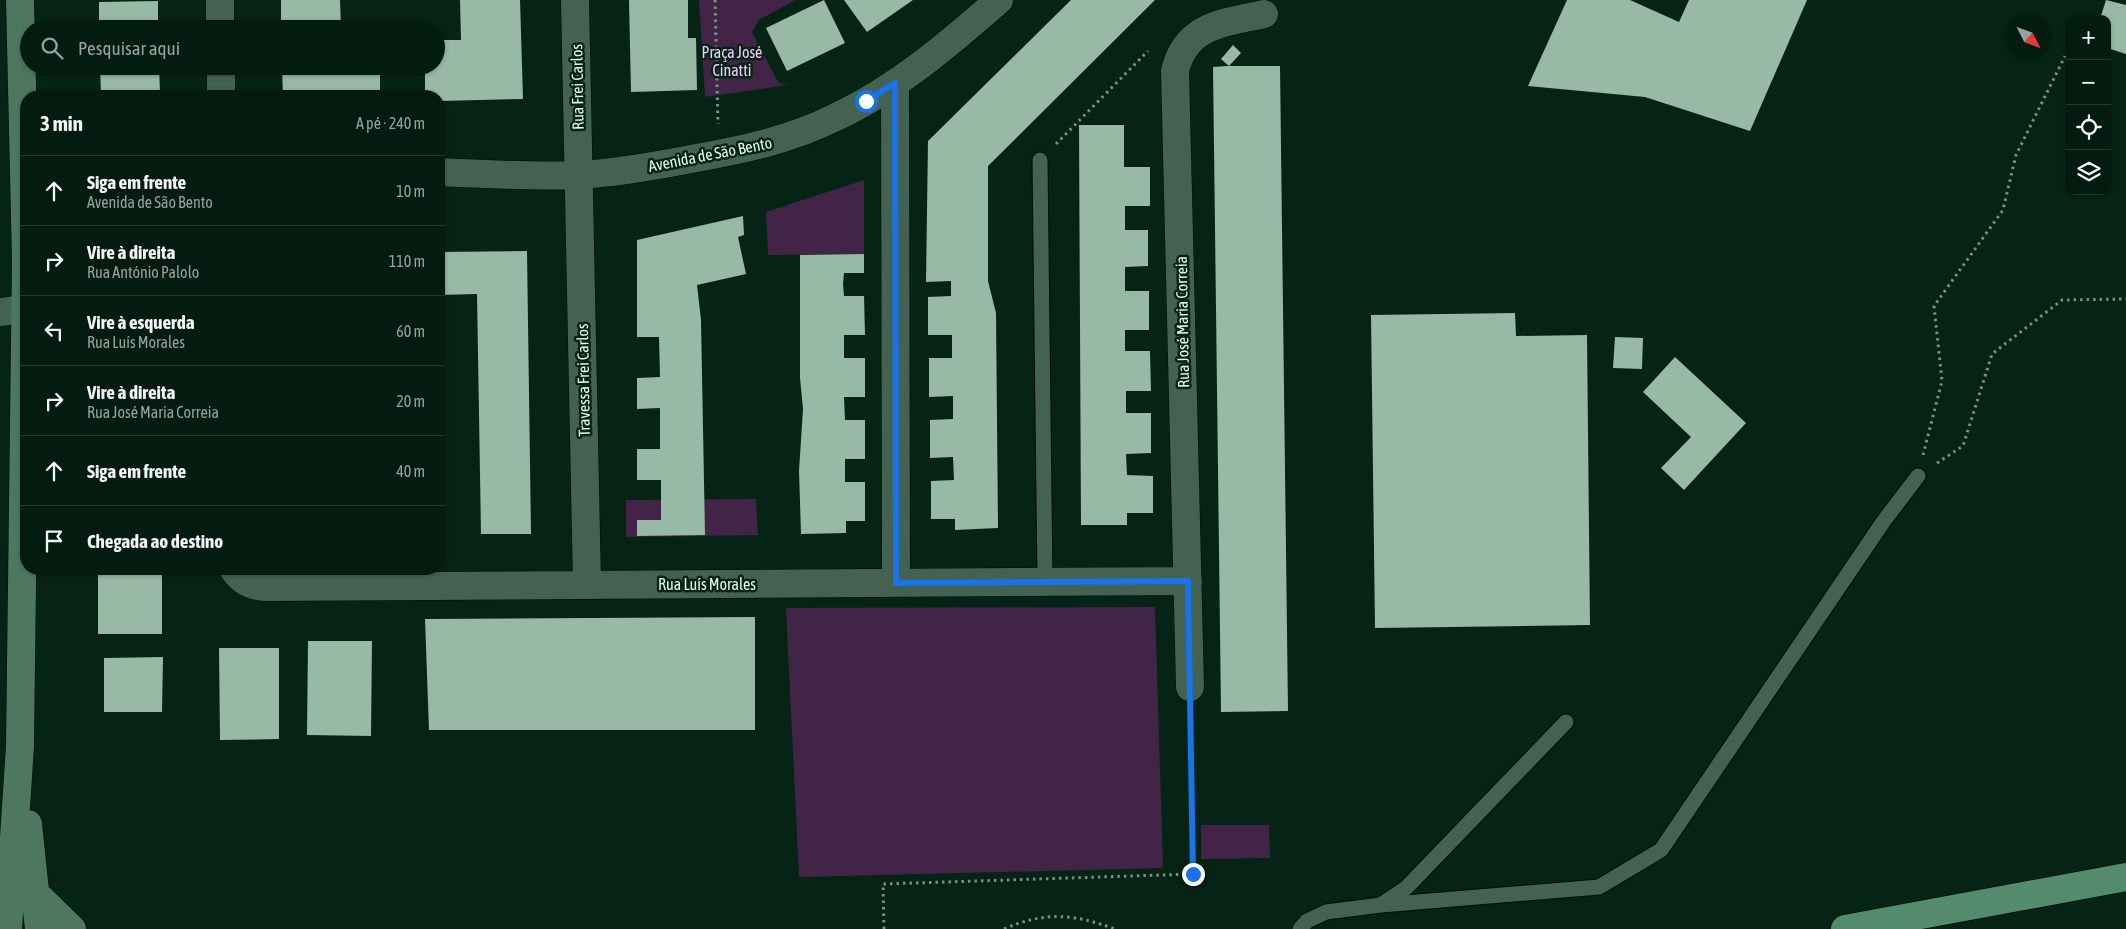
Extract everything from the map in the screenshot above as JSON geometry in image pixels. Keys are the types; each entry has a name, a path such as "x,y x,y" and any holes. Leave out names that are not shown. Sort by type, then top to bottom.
{"main road":[{"path":"1845,929 2126,877"}],"street":[{"path":"20,0 21,20"},
{"path":"220,0 220,20"},
{"name":"Rua Frei Carlos","path":"575,0 579,175"},
{"name":"Avenida de São Bento","path":"445,172 579,175 668,164 755,147 805,131 859,105 895,83 965,30 998,0"},
{"name":"Rua José Maria Correia","path":"1190,687 1176,71 1178,57 1186,44 1199,33 1212,26 1264,14"},
{"path":"22,75 23,90"},
{"path":"221,75 221,90"},
{"path":"895,83 896,583"},
{"name":"Travessa Frei Carlos","path":"579,175 587,585"},
{"path":"8,929 15,896 20,758 12,310 20,228"},
{"name":"Rua Luís Morales","path":"238,575 242,580 253,586 266,587 1188,581"},
{"path":"15,896 39,929"},
{"path":"15,896 72,929"}],"lane":[{"path":"1040,160 1045,582"},
{"path":"1300,929 1307,921 1326,912 1381,905 1599,887 1661,850 1883,522 1918,476"},
{"path":"1381,905 1406,888 1566,722"}],"path":[{"path":"715,0 718,154"},
{"path":"1040,160 1149,50"},
{"path":"1918,476 1942,381 1934,306 2003,210 2016,155 2065,56"},
{"path":"1918,476 1963,446 1992,354 2062,300 2126,299"},
{"path":"884,929 883,884 1193,874 1190,687"},
{"path":"1004,929 1034,918 1064,916 1088,919 1115,929"}],"green space":[{"name":"Praça José Cinatti","path":"699,0 795,0 759,20 752,32 778,82 786,85 790,84 788,85 705,97"},
{"path":"864,180 864,254 768,255 766,212"},
{"path":"756,499 758,535 626,537 626,500"},
{"path":"1155,607 1163,868 799,877 786,608"},
{"path":"1201,825 1269,825 1270,858 1201,859"}],"building":[{"path":"281,0 340,0 341,20 281,20"},
{"path":"460,0 520,0 523,99 445,101 445,90 425,90 425,75 445,75 445,40 461,40"},
{"path":"629,0 688,0 688,38 696,38 697,90 631,92"},
{"path":"824,0 845,43 787,71 766,28"},
{"path":"844,0 913,0 867,32"},
{"path":"1071,0 1155,0 988,166 988,281 996,313 998,528 955,530 955,519 931,519 931,481 954,480 953,457 930,458 930,420 953,419 953,396 929,397 929,358 952,358 952,335 928,335 928,297 951,296 951,281 926,282 928,141"},
{"path":"1567,0 1630,0 1679,22 1689,0 1807,0 1750,131 1645,97 1528,86"},
{"path":"2106,0 2126,5 2126,54 2111,49 2111,15 2101,15"},
{"path":"158,1 158,20 99,20 99,2"},
{"path":"1233,45 1241,53 1229,66 1221,59"},
{"path":"1280,66 1288,711 1221,712 1213,67"},
{"path":"100,75 159,75 160,90 101,90"},
{"path":"282,75 380,75 380,90 283,90"},
{"path":"1079,125 1124,125 1124,167 1150,167 1150,206 1125,206 1125,230 1148,230 1148,266 1125,267 1125,291 1149,291 1149,330 1125,330 1125,351 1150,351 1151,391 1126,391 1126,413 1151,413 1151,453 1126,454 1127,475 1153,476 1153,513 1127,513 1127,525 1081,525"},
{"path":"743,216 744,235 738,237 746,274 697,285 701,320 705,535 637,536 637,520 661,520 661,480 637,480 637,449 660,449 660,408 637,409 637,378 660,377 659,337 637,337 637,240"},
{"path":"527,251 531,534 481,534 477,294 445,295 445,252"},
{"path":"864,254 864,273 844,273 843,284 844,296 864,296 865,335 844,335 844,358 865,358 865,397 844,397 845,420 865,420 865,459 845,459 845,482 865,482 865,521 846,521 846,533 801,534 799,471 803,409 800,378 800,255"},
{"path":"1515,313 1516,336 1587,335 1590,625 1375,628 1371,315"},
{"path":"1615,337 1643,338 1642,369 1613,368"},
{"path":"1675,357 1746,423 1684,490 1661,468 1691,437 1643,392"},
{"path":"98,575 162,575 162,634 98,634"},
{"path":"755,617 755,730 429,730 425,619"},
{"path":"308,641 372,641 371,736 307,735"},
{"path":"219,648 279,648 279,739 220,740"},
{"path":"163,657 162,712 104,712 104,658"}],"route":[{"path":"866,101 895,83 896,583 1188,581 1193,874"}]}
